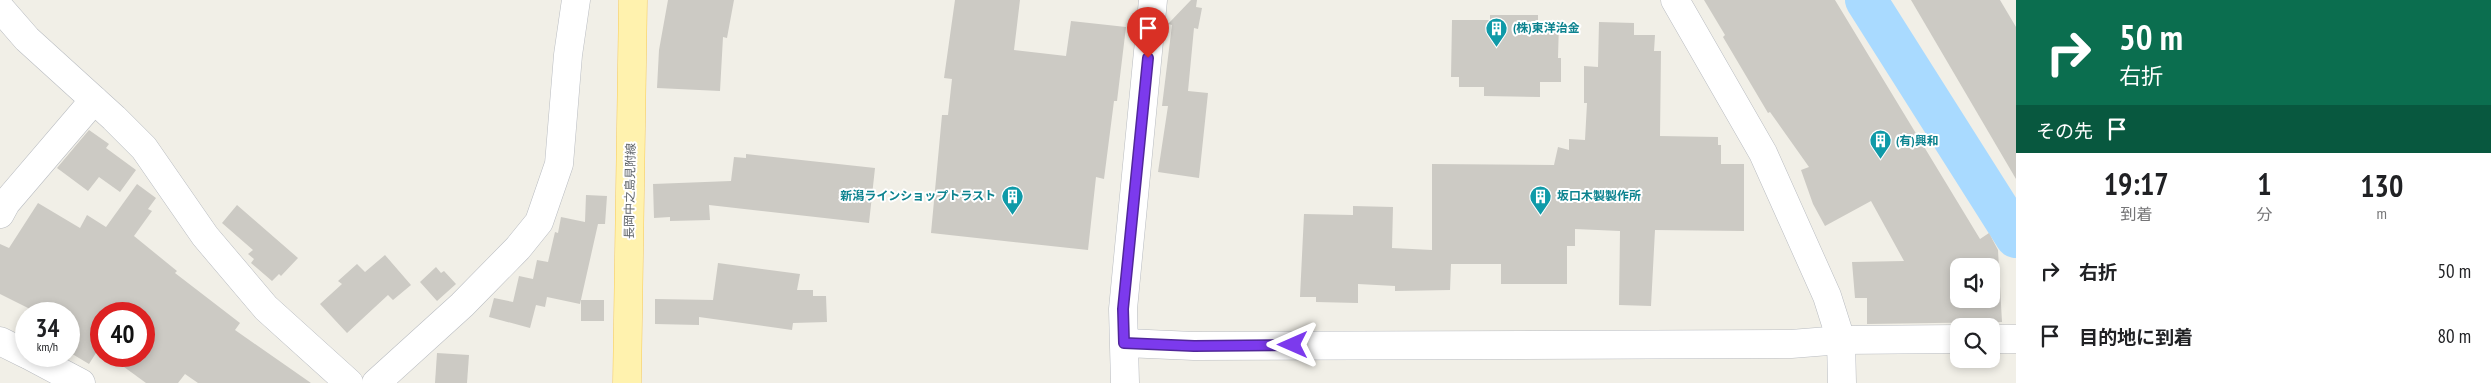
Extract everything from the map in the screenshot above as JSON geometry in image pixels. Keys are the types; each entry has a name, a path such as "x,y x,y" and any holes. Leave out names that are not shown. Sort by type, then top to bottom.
{"main road":[{"name":"長岡中之島見附線","path":"627,383 633,0"}],"street":[{"path":"376,383 462,305 518,248 539,222 559,164 568,55 576,0"},
{"path":"1125,383 1123,309 1153,0"},
{"path":"1675,0 1763,153 1827,296 1841,340 1842,383"},
{"path":"0,8 27,39 144,148 205,236 266,308 349,383"},
{"path":"2,205 94,100"},
{"path":"1124,343 1194,346 1791,344 1841,340 1950,339"},
{"path":"2000,339 2016,339"},
{"path":"0,341 15,348"},
{"path":"51,367 81,383"}],"building":[{"path":"668,0 734,0 727,38 723,37 720,91 657,88 659,50"},
{"path":"955,0 1020,0 1014,50 1066,56 1071,21 1126,27 1117,101 1114,101 1104,179 1096,177 1088,250 931,233 942,115 948,115 952,79 944,78"},
{"path":"1191,0 1197,0 1196,7 1202,8 1198,29 1194,28 1188,91 1208,93 1199,178 1158,172 1168,106 1162,106 1172,25 1168,24"},
{"name":"(有)興和","path":"1704,0 1835,0 1980,239 1989,233 1998,250 1998,258 1950,258 1950,308 2000,308 2000,286 2002,322 2000,322 2000,318 1950,318 1950,323 1867,324 1867,298 1855,298 1852,262 1904,261 1871,201 1825,226 1813,204 1801,170 1809,167 1770,112 1768,113 1723,37 1725,35"},
{"path":"1911,0 2000,0 2016,27 2016,179"},
{"name":"(株)東洋治金","path":"1490,15 1538,15 1538,22 1559,22 1558,58 1561,58 1561,82 1540,82 1540,97 1484,96 1484,87 1459,87 1459,77 1451,77 1452,20 1490,20"},
{"path":"1599,22 1634,23 1634,35 1655,35 1654,51 1661,51 1660,136 1718,137 1718,145 1721,145 1721,164 1744,164 1744,231 1655,230 1651,306 1619,305 1620,231 1575,229 1575,246 1567,246 1567,284 1501,284 1501,264 1451,264 1450,290 1395,291 1395,286 1358,284 1358,303 1316,302 1316,297 1300,297 1304,214 1353,215 1353,206 1393,207 1392,248 1432,250 1432,164 1554,165 1558,147 1569,150 1569,139 1585,140 1587,103 1584,103 1584,66 1598,67"},
{"path":"89,130 109,144 106,148 136,170 120,192 99,177 88,191 57,168"},
{"path":"746,154 875,168 869,223 709,205 710,220 670,221 670,217 654,218 653,184 731,181 734,157 746,158"},
{"path":"137,184 156,198 148,209 152,211 134,236 177,271 175,273 240,323 235,330 311,383 198,383 185,374 178,383 146,383 124,367 155,367 155,302 90,302 89,364 80,359 80,302 16,302 0,294 0,244 9,248 38,203 80,228 87,215 106,227"},
{"path":"586,195 607,196 605,224 598,224 580,304 547,297 545,307 536,305 530,328 489,317 494,298 513,302 519,276 533,279 537,260 548,262 555,232 558,233 561,217 585,222"},
{"path":"237,205 298,258 281,276 279,274 272,281 251,263 254,259 248,254 253,250 222,223"},
{"path":"385,255 411,285 393,300 388,295 347,333 320,304 342,284 338,281 357,264 365,272"},
{"path":"718,263 800,274 797,290 813,290 813,296 826,296 827,322 793,323 792,330 699,317 699,325 655,324 655,299 713,300"},
{"path":"436,267 441,273 444,271 456,284 437,301 420,282"},
{"path":"581,300 604,300 604,321 581,321"},
{"path":"437,353 469,355 467,383 435,383"}],"waterway":[{"path":"1866,0 2016,237"}],"place":[{"name":"(株)東洋治金","path":"1497,47"},
{"name":"(有)興和","path":"1880,160"},
{"name":"新潟ラインショップトラスト","path":"1012,215"},
{"name":"坂口木製製作所","path":"1541,215"}],"route":[{"path":"1148,58 1123,309 1124,343 1194,346 1293,345"}]}
